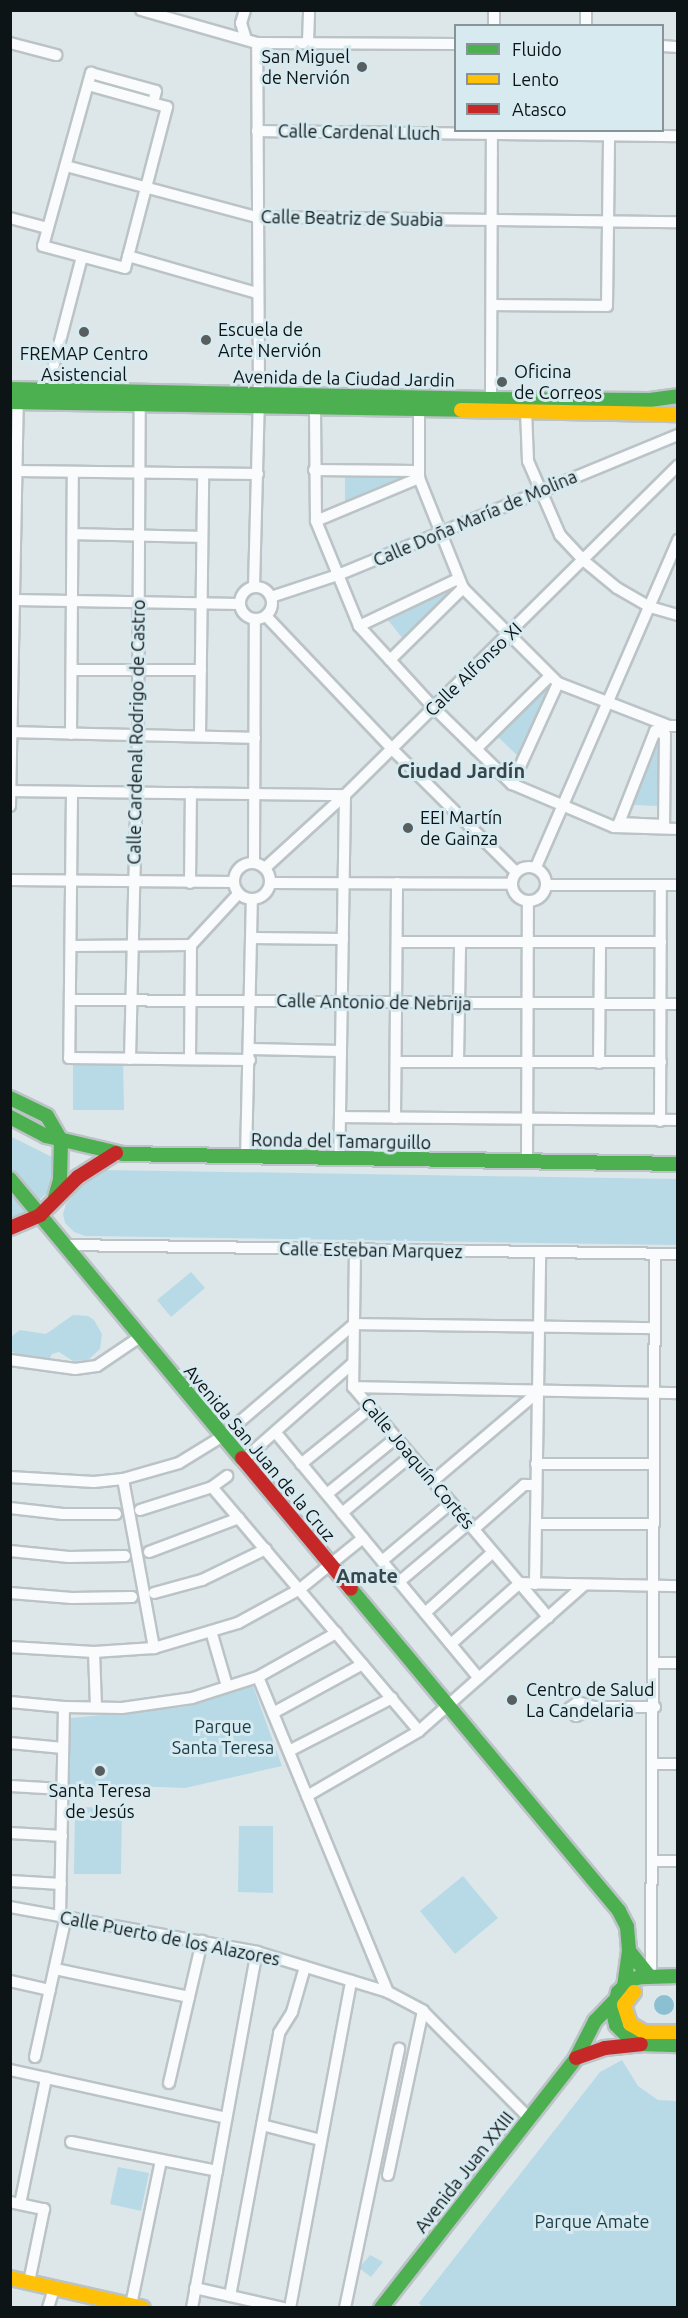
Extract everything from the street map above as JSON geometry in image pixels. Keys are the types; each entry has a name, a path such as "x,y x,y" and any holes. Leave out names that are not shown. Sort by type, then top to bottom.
{"main road":[{"name":"Avenida de la Ciudad Jardin","path":"14,396 47,391 258,402 315,409 678,414"},
{"name":"Avenida de la Ciudad Jardin","path":"14,396 140,406 491,399 650,400 678,396"},
{"path":"10,1098 47,1116 62,1140 60,1180 55,1198"},
{"name":"Ronda del Tamarguillo","path":"10,1117 62,1140 116,1153 246,1158 678,1164"},
{"path":"10,1228 40,1215 78,1177 116,1153"},
{"name":"Avenida San Juan de la Cruz","path":"10,1179 619,1911 627,1927 629,1951"},
{"path":"629,1951 650,1976"},
{"path":"624,1985 629,1951"},
{"path":"624,1985 632,1980 650,1976 678,1976"},
{"name":"Avenida Juan XXIII","path":"381,2307 576,2058 595,2021 614,2001 624,1985"},
{"path":"678,1985 641,1986 628,1997 624,2005 630,2024 637,2029 644,2032 678,2032"},
{"path":"614,2001 613,2012 616,2025 622,2034 641,2044"},
{"path":"576,2058 605,2048 641,2044 678,2045"},
{"path":"10,2278 137,2306"}],"street":[{"path":"141,10 251,41 454,44"},
{"path":"245,10 241,23 251,41 257,130 258,474 254,587"},
{"path":"308,42 309,10"},
{"path":"10,43 56,55"},
{"path":"88,85 167,107 125,268 42,246 91,74 156,91 153,103"},
{"name":"Calle Cardenal Lluch","path":"257,130 454,132"},
{"path":"491,399 494,220 492,132"},
{"name":"Calle Cardenal Lluch","path":"492,132 678,136"},
{"path":"492,305 607,306 609,133"},
{"name":"Calle Beatriz de Suabia","path":"66,166 256,217 678,222"},
{"path":"10,218 48,228"},
{"path":"128,256 257,293"},
{"path":"47,391 82,257"},
{"path":"10,806 17,471 14,396"},
{"name":"Calle Cardenal Rodrigo de Castro","path":"130,1059 138,735 140,406"},
{"path":"315,409 316,520 359,626 434,708 512,784 614,827 673,828 671,728"},
{"path":"419,410 418,475 461,584 553,680 671,728"},
{"path":"526,411 528,461 560,535 583,560 617,588 650,607 678,615"},
{"name":"Calle Doña María de Molina","path":"271,597 338,575 539,490 678,435"},
{"name":"Calle Alfonso XI","path":"265,868 345,795 678,466"},
{"path":"314,470 418,475"},
{"path":"17,471 258,474"},
{"path":"71,734 74,472"},
{"path":"200,736 203,474"},
{"path":"316,520 418,475"},
{"path":"73,534 202,537"},
{"path":"536,867 678,540"},
{"path":"359,626 461,584"},
{"path":"390,660 461,584"},
{"path":"254,587 265,589 271,597 272,607 266,616 255,619 244,614 240,604 242,594 254,587"},
{"path":"15,600 240,604"},
{"path":"266,616 392,749 516,872"},
{"path":"254,863 255,619"},
{"path":"72,670 201,670"},
{"path":"476,749 553,680"},
{"path":"512,784 553,680"},
{"path":"614,827 655,721"},
{"path":"671,728 664,825 619,823 655,731 671,728"},
{"path":"12,732 255,738"},
{"path":"11,791 345,795 339,1159"},
{"path":"72,792 69,1058 190,1059 250,1054 341,1051"},
{"path":"190,883 191,793"},
{"path":"254,863 265,868 271,883 263,897 252,900 238,894 234,882 242,866 254,863"},
{"path":"525,867 536,867 544,875 547,885 538,899 528,901 515,894 512,884 516,872 525,867"},
{"path":"10,880 134,883 234,882"},
{"path":"271,883 512,884"},
{"path":"394,1118 397,883"},
{"path":"547,885 678,885"},
{"path":"660,1121 662,885"},
{"path":"190,1059 191,945 238,894"},
{"path":"246,1158 252,900"},
{"path":"527,1162 528,901"},
{"path":"252,938 342,939"},
{"path":"397,942 661,942"},
{"path":"458,1062 460,942"},
{"path":"599,1063 600,943"},
{"path":"71,946 191,945"},
{"name":"Calle Antonio de Nebrija","path":"70,1000 190,1003 251,1001 678,1004"},
{"path":"396,1062 661,1062"},
{"path":"340,1117 678,1120"},
{"name":"Calle Esteban Marquez","path":"65,1245 678,1254"},
{"name":"Calle Joaquín Cortés","path":"355,1250 353,1387 392,1442 411,1455 452,1503 467,1527 493,1552 548,1617"},
{"path":"535,1584 540,1253"},
{"path":"650,1976 655,1707 655,1255"},
{"path":"10,1477 65,1482 123,1479 178,1463 223,1436 354,1324 655,1328"},
{"path":"10,1360 75,1369 97,1366 140,1337"},
{"path":"243,1460 353,1363"},
{"path":"353,1387 678,1394"},
{"path":"433,1481 538,1392"},
{"path":"301,1464 364,1413"},
{"path":"276,1433 479,1678"},
{"path":"327,1494 392,1442"},
{"path":"342,1513 411,1455"},
{"path":"536,1464 654,1464"},
{"path":"140,1510 212,1487 228,1476"},
{"path":"123,1479 154,1648"},
{"path":"399,1581 524,1485 536,1485"},
{"path":"212,1487 419,1731"},
{"path":"382,1561 452,1503"},
{"path":"10,1508 63,1514 116,1514"},
{"path":"149,1552 240,1518"},
{"path":"536,1524 654,1524"},
{"path":"10,1647 94,1653 154,1648 238,1623 300,1590 363,1538"},
{"path":"154,1593 202,1580 266,1549"},
{"path":"10,1551 69,1557 125,1556"},
{"path":"425,1613 493,1552"},
{"path":"451,1644 520,1583 678,1586"},
{"path":"307,1796 419,1731 584,1585"},
{"path":"10,1593 72,1598 132,1597"},
{"path":"211,1631 227,1686"},
{"path":"10,1702 63,1707 122,1708 192,1698 258,1677 336,1633"},
{"path":"94,1653 96,1707"},
{"path":"655,1663 678,1663"},
{"path":"273,1713 363,1664"},
{"path":"258,1677 388,1992"},
{"path":"289,1751 392,1698"},
{"path":"35,2057 55,1969 63,1916 61,1884 63,1707"},
{"path":"594,1707 655,1707"},
{"path":"10,1743 63,1748"},
{"path":"654,1764 678,1764"},
{"path":"10,1786 62,1789"},
{"path":"10,1833 62,1836"},
{"path":"653,1861 678,1862"},
{"path":"10,1881 61,1884"},
{"name":"Calle Puerto de los Alazores","path":"10,1907 257,1952 388,1992 423,2011 529,2118"},
{"path":"169,2083 202,1941"},
{"path":"192,2307 257,1952"},
{"path":"230,2296 279,2033 292,2012 305,1967"},
{"path":"55,1969 189,1997"},
{"path":"10,1981 50,1989"},
{"path":"290,2307 351,1981"},
{"path":"388,2175 423,2011"},
{"path":"345,2307 399,2049"},
{"path":"10,2070 226,2118"},
{"path":"29,2282 44,2209 15,2203 46,2078"},
{"path":"262,2125 321,2140"},
{"path":"71,2142 217,2171"},
{"path":"137,2306 161,2160"},
{"path":"48,2307 54,2288"},
{"path":"195,2288 284,2307"}],"green space":[{"path":"345,477 403,478 345,504"},
{"path":"450,591 453,596 404,640 387,619"},
{"path":"544,686 550,690 519,757 497,736"},
{"path":"655,745 660,747 657,806 634,805"},
{"path":"73,1058 123,1059 124,1110 73,1110"},
{"path":"10,1136 54,1158 54,1175 47,1193 38,1201 11,1168"},
{"path":"104,1170 677,1179 677,1245 85,1236 74,1232 65,1223 63,1214 66,1204 83,1184"},
{"path":"11,1189 30,1213 11,1218"},
{"path":"191,1272 205,1288 171,1317 157,1300"},
{"path":"73,1315 88,1316 94,1320 102,1334 100,1349 88,1360 73,1361 59,1352 52,1354 50,1358 20,1356 11,1351 12,1336 20,1330 46,1334"},
{"name":"Parque Santa Teresa","path":"253,1686 282,1766 185,1788 131,1786 69,1789 71,1718 184,1707"},
{"path":"75,1807 122,1808 121,1874 74,1874"},
{"path":"239,1826 273,1826 273,1893 238,1892"},
{"path":"463,1876 498,1918 455,1954 420,1911"},
{"name":"Parque Amate","path":"622,2060 638,2086 658,2100 677,2101 677,2307 422,2307 419,2303 600,2072"},
{"path":"118,2167 149,2173 141,2211 110,2204"},
{"path":"370,2255 383,2262 371,2277 359,2268"}],"shaded area":[{"path":"664,1995 671,1998 674,2005 671,2012 664,2015 657,2012 654,2005 657,1998"}],"traffic: fast":[{"path":"10,389 491,399 650,400 678,396"},
{"path":"10,402 461,410"},
{"path":"10,1098 47,1116 61,1140 60,1180 55,1197"},
{"path":"10,1117 46,1136 123,1154 678,1164"},
{"path":"10,1179 242,1458"},
{"path":"351,1589 619,1911 627,1927 629,1951 624,1985"},
{"path":"629,1951 649,1976"},
{"path":"678,1976 640,1977 631,1980 618,1992 613,2012 616,2025 631,2040 641,2044 678,2045"},
{"path":"381,2308 576,2058 595,2021 614,2001"}],"traffic: slow":[{"path":"461,410 678,414"},
{"path":"634,1992 624,2005 630,2024 644,2032 678,2032"},
{"path":"10,2278 143,2308"}],"traffic: jam":[{"path":"10,1228 40,1215 78,1177 116,1153"},
{"path":"242,1458 351,1589"},
{"path":"576,2058 605,2048 641,2044"}],"place":[{"name":"San Miguel de Nervión","path":"362,67"},
{"name":"FREMAP Centro Asistencial","path":"84,332"},
{"name":"Escuela de Arte Nervión","path":"206,340"},
{"name":"Oficina de Correos","path":"502,382"},
{"name":"EEI Martín de Gainza","path":"408,828"},
{"name":"Centro de Salud La Candelaria","path":"512,1700"},
{"name":"Santa Teresa de Jesús","path":"100,1771"}],"district":[{"name":"Ciudad Jardín","path":"461,770"},
{"name":"Amate","path":"367,1575"}]}
